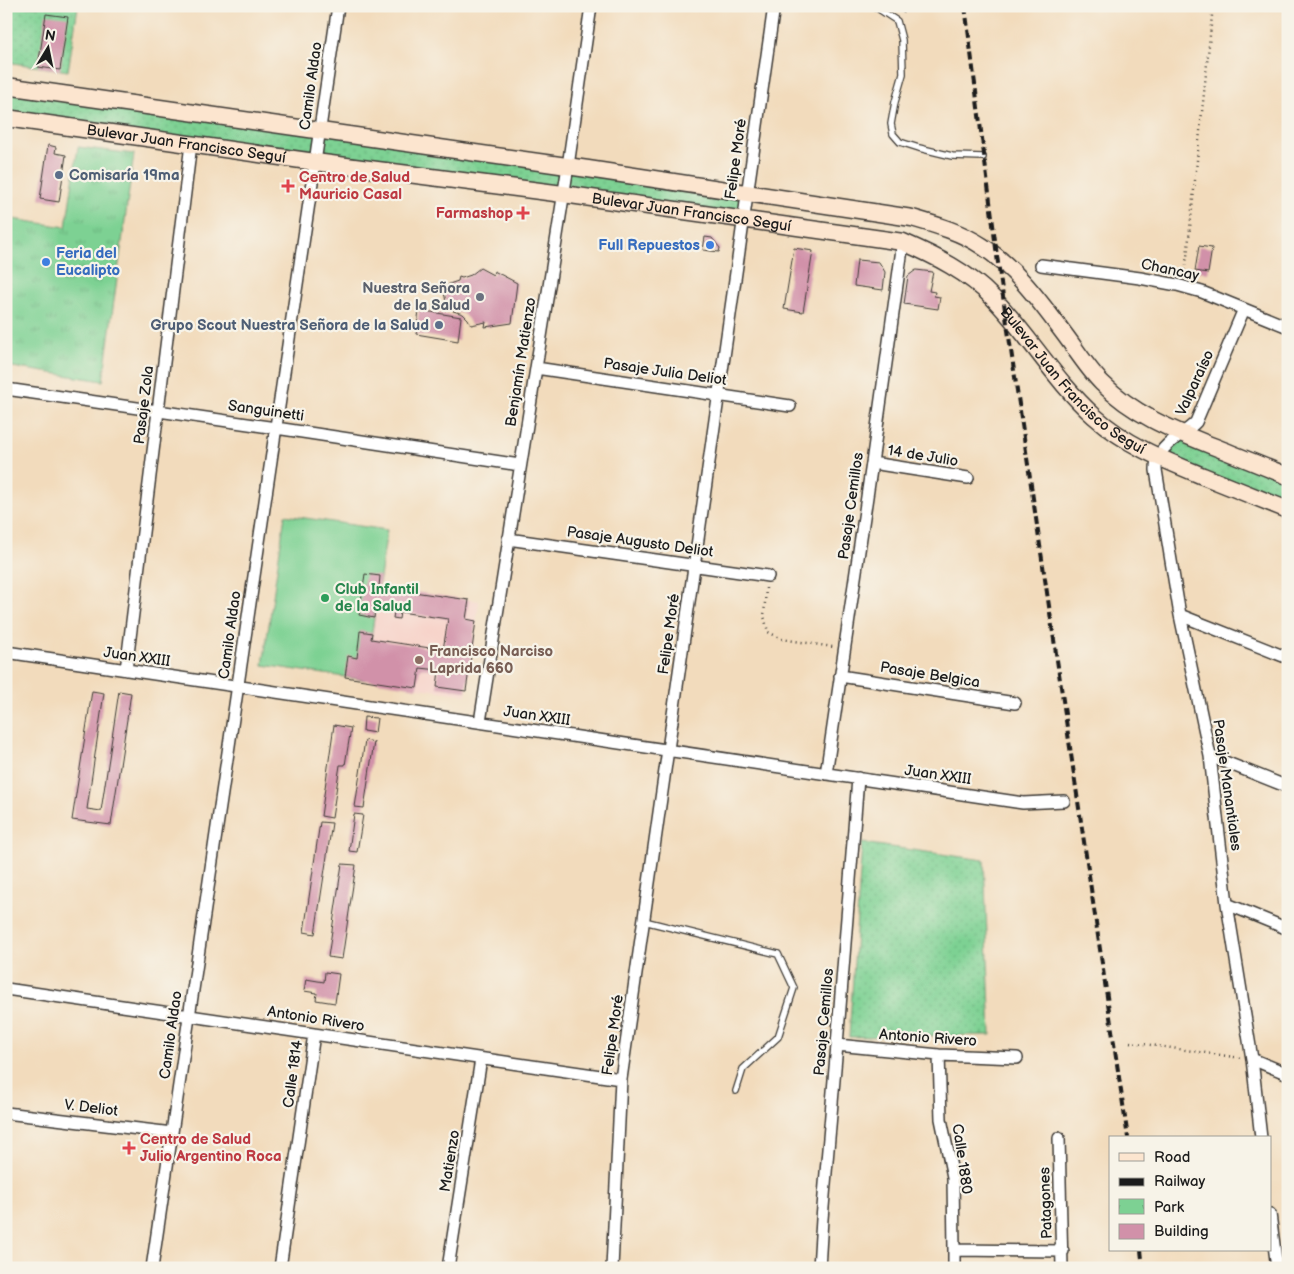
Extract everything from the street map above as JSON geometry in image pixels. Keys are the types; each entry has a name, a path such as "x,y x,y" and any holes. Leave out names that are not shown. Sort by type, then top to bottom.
{"main road":[{"name":"Bulevar Juan Francisco Seguí","path":"6,86 568,166 912,218 936,225 982,245 997,256 1019,278 1052,317 1102,383 1133,408 1158,423 1182,434 1288,476"},
{"name":"Bulevar Juan Francisco Seguí","path":"6,118 903,242 927,252 950,265 992,297 1027,337 1058,379 1095,417 1115,433 1158,458 1288,510"}],"street":[{"name":"Camilo Aldao","path":"152,1268 338,6"},
{"name":"Benjamín Matienzo","path":"480,722 568,166 591,6"},
{"name":"Felipe Moré","path":"612,1268 621,1079 774,6"},
{"name":"Pasaje Zola","path":"126,670 191,144"},
{"name":"Pasaje Cemillos","path":"826,774 903,242"},
{"name":"Chancay","path":"1041,265 1178,285 1202,292 1288,327"},
{"name":"Valparaíso","path":"1158,458 1168,445 1196,422 1244,309"},
{"name":"Pasaje Julia Deliot","path":"536,368 790,406"},
{"name":"Sanguinetti","path":"6,389 520,465"},
{"name":"Pasaje Manantiales","path":"1158,458 1156,470 1180,615 1210,756 1227,904 1252,1059 1261,1136"},
{"name":"14 de Julio","path":"872,463 968,478"},
{"name":"Pasaje Augusto Deliot","path":"508,539 768,576"},
{"path":"1180,615 1288,658"},
{"name":"Juan XXIII","path":"6,652 1023,803 1064,801"},
{"name":"Pasaje Belgica","path":"840,676 1015,703"},
{"path":"1210,756 1288,787"},
{"name":"Pasaje Cemillos","path":"819,1268 858,778"},
{"path":"1227,904 1288,928"},
{"name":"Antonio Rivero","path":"6,989 621,1079"},
{"name":"Calle 1814","path":"280,1268 314,1034"},
{"name":"Antonio Rivero","path":"837,1045 940,1055 1017,1058"},
{"name":"Calle 1880","path":"940,1055 942,1119 953,1177 954,1268"},
{"name":"Matienzo","path":"448,1268 481,1059"},
{"path":"1252,1059 1288,1074"},
{"name":"V. Deliot","path":"6,1113 172,1133"},
{"name":"Patagones","path":"1059,1138 1062,1268"},
{"path":"1272,1232 1276,1268"},
{"path":"954,1250 1063,1251"}],"lane":[{"path":"870,6 878,8 897,21 902,40 903,74 891,124 893,134 900,142 919,148 952,156 984,157"},
{"path":"644,921 778,954 794,988 778,1037 742,1069 736,1092"}],"path":[{"path":"1178,285 1187,257 1213,6"},
{"path":"768,576 764,616 768,632 782,639 845,649"},
{"path":"1130,1042 1252,1059"}],"shaded area":[{"name":"Francisco Narciso Laprida 660","path":"379,587 479,601 466,695 365,680"}],"green space":[{"path":"6,6 78,6 68,71 6,62"},
{"path":"6,86 747,193 743,220 6,118"},
{"path":"78,147 134,154 103,381 6,366 6,218 66,227"},
{"path":"1182,434 1288,476 1288,510 1161,453"},
{"name":"Club Infantil de la Salud","path":"285,515 387,530 365,680 263,665"},
{"path":"862,843 984,860 991,1035 849,1037"}],"building":[{"path":"46,14 68,17 60,70 38,67"},
{"path":"48,145 56,147 55,153 66,155 59,202 40,199"},
{"path":"705,237 712,238 720,248 719,252 703,250"},
{"path":"1199,246 1212,248 1208,273 1195,271"},
{"path":"794,248 813,251 803,312 784,309"},
{"path":"857,260 879,262 885,272 883,290 854,286"},
{"name":"Nuestra Señora de la Salud","path":"480,268 493,275 494,271 517,283 512,323 485,327 486,322 471,325 463,314 453,311 454,308 446,302 444,292 449,284 458,281 459,277 471,275"},
{"path":"916,270 933,272 929,291 935,292 934,296 940,297 938,309 904,304 908,276"},
{"path":"419,310 461,317 458,341 416,334"},
{"name":"Francisco Narciso Laprida 660","path":"365,574 380,576 379,587 469,600 466,619 476,621 466,691 437,687 439,670 420,668 417,688 345,677 348,656 357,658 360,631 372,633 371,639 443,650 448,619 400,612 399,619 393,618 394,612 375,610 374,618 359,615"},
{"path":"92,691 104,693 87,809 101,811 119,691 131,693 111,825 72,820"},
{"path":"364,717 377,718 375,733 363,731"},
{"path":"334,725 351,728 345,765 340,765 332,818 321,816"},
{"path":"365,740 374,742 364,808 355,807"},
{"path":"354,814 363,815 357,852 349,851"},
{"path":"320,822 332,823 315,934 304,932"},
{"path":"342,864 356,865 342,959 328,957"},
{"path":"325,972 339,974 335,1003 316,1000 317,993 304,991 306,979 324,982"}],"railway":[{"path":"965,6 997,256 1128,1136"},
{"path":"1141,1252 1143,1268"}],"place":[{"name":"Comisaría 19ma","path":"59,175"},
{"name":"Centro de Salud Mauricio Casal","path":"288,186"},
{"name":"Farmashop","path":"523,213"},
{"name":"Full Repuestos","path":"710,245"},
{"name":"Feria del Eucalipto","path":"46,262"},
{"name":"Nuestra Señora de la Salud","path":"480,297"},
{"name":"Grupo Scout Nuestra Señora de la Salud","path":"439,325"},
{"name":"Club Infantil de la Salud","path":"325,598"},
{"name":"Francisco Narciso Laprida 660","path":"419,660"},
{"name":"Centro de Salud Julio Argentino Roca","path":"129,1148"}]}
